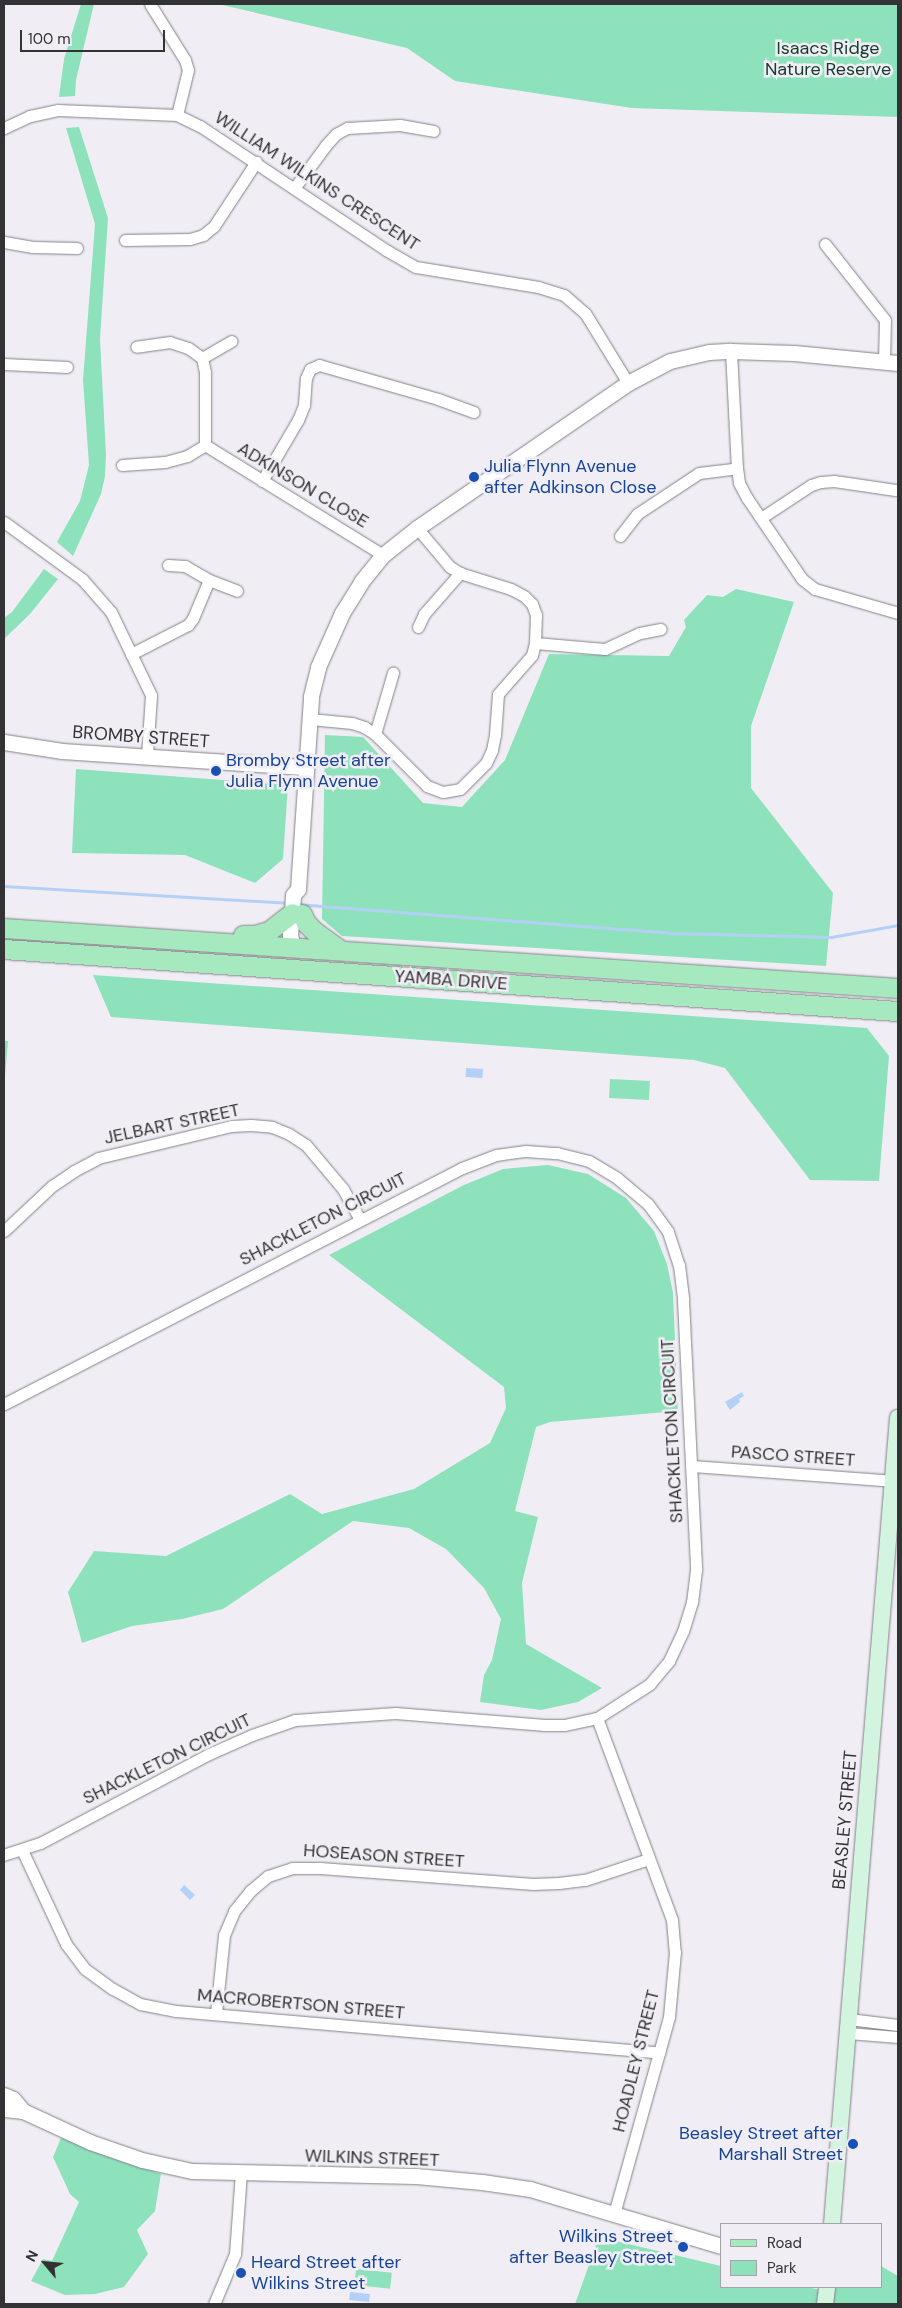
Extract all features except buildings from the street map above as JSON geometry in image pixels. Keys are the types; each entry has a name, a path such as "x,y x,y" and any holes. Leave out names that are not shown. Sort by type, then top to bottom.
{"main road":[{"path":"213,942 236,935 255,935 269,931 297,914 310,927 340,950"},
{"name":"YAMBA DRIVE","path":"4,928 898,988"},
{"name":"YAMBA DRIVE","path":"4,949 897,1011"},
{"path":"272,967 286,961 295,949 307,962 339,965 369,974"},
{"name":"BEASLEY STREET","path":"832,2223 893,1481 897,1456 898,1418"},
{"path":"825,2304 827,2288"}],"street":[{"path":"150,4 185,60 188,70 177,115"},
{"name":"WILLIAM WILKINS CRESCENT","path":"4,128 30,116 58,110 177,115 200,126 386,250 416,267 538,287 564,295 585,313 628,384"},
{"path":"295,188 326,145 336,134 347,128 400,124 433,131"},
{"path":"125,240 190,239 203,235 214,226 256,162"},
{"path":"4,242 33,247 77,248"},
{"path":"295,949 290,935 302,896 298,888 311,696 318,667 329,639 361,582 384,555 417,528 628,384 670,361 708,352 731,351 891,362 884,320 825,244"},
{"path":"122,465 180,458 205,445 205,372 202,358 188,348 170,342 136,347"},
{"path":"202,358 232,342"},
{"path":"731,351 739,483 761,518 802,579 816,589 898,613"},
{"path":"4,364 67,367"},
{"path":"262,481 298,420 304,405 309,364 319,365 438,399 474,412"},
{"name":"ADKINSON CLOSE","path":"205,445 384,555"},
{"path":"620,536 637,514 699,472 737,468"},
{"path":"761,518 811,485 821,482 834,481 895,490"},
{"path":"4,522 82,579 111,612 150,695 147,756"},
{"path":"310,719 364,726 375,734 427,786 443,792 460,789 486,763 492,750 498,694 532,656 535,642 536,615 532,604 524,596 511,589 460,573 450,567 417,528"},
{"path":"168,564 185,566 209,580 237,591"},
{"path":"418,628 424,614 460,573"},
{"path":"131,654 188,625 194,618 209,580"},
{"path":"535,642 605,649 640,633 661,629"},
{"path":"375,734 393,673"},
{"name":"BROMBY STREET","path":"4,742 62,751 306,767"},
{"name":"JELBART STREET","path":"4,1231 52,1186 98,1158 231,1126 251,1124 272,1127 289,1134 306,1146 343,1190 360,1220"},
{"name":"SHACKLETON CIRCUIT","path":"4,1404 462,1168 496,1155 526,1150 557,1153 589,1161 618,1178 648,1204 668,1232 679,1265 683,1300 696,1570 692,1602 669,1661 650,1684 597,1718 564,1725 395,1713 295,1720 252,1735 209,1754 22,1850 4,1855"},
{"name":"PASCO STREET","path":"691,1466 893,1481"},
{"name":"HOADLEY STREET","path":"597,1718 672,1920 676,1952 669,2017 614,2214"},
{"name":"MACROBERTSON STREET","path":"22,1850 66,1944 85,1969 113,1989 140,2004 176,2011 660,2052"},
{"name":"HOSEASON STREET","path":"216,2013 224,1935 234,1911 250,1891 268,1876 292,1868 320,1868 533,1884 560,1883 584,1880 649,1859"},
{"path":"848,2026 898,2025"},
{"path":"848,2026 898,2037"},
{"name":"WILKINS STREET","path":"4,2095 13,2099 23,2111"},
{"name":"WILKINS STREET","path":"4,2109 23,2111 90,2142 142,2160 192,2171 416,2176 482,2182 530,2189 720,2246"},
{"path":"214,2304 234,2254 242,2173"}],"green space":[{"path":"81,4 94,4 76,80 75,96 59,97 64,59"},
{"name":"Isaacs Ridge Nature Reserve","path":"218,4 898,4 898,117 632,108 455,81 407,48"},
{"path":"79,127 108,218 100,339 106,455 105,476 101,494 73,556 57,542 80,501 89,465 83,380 95,224 66,128"},
{"path":"44,569 58,579 30,614 4,639 4,618 12,612"},
{"path":"736,589 794,602 751,726 751,788 833,893 826,966 342,936 322,919 325,735 363,737 423,803 462,807 505,760 549,654 669,656 686,627 684,620 707,595 723,597"},
{"path":"76,769 288,785 283,859 255,883 185,855 72,853"},
{"path":"93,975 867,1028 889,1056 879,1181 810,1180 725,1068 694,1060 111,1017"},
{"path":"4,1041 8,1041 5,1076 4,1075"},
{"path":"610,1079 650,1081 649,1100 609,1098"},
{"path":"548,1165 588,1174 626,1198 654,1231 667,1264 673,1293 678,1411 550,1422 536,1427 515,1511 538,1517 522,1583 526,1644 602,1688 578,1702 541,1710 480,1702 484,1675 492,1660 501,1619 484,1588 446,1549 409,1528 353,1521 223,1609 182,1619 132,1626 82,1643 68,1592 94,1551 166,1556 290,1494 322,1514 414,1489 490,1443 506,1408 504,1387 329,1255 464,1185 503,1169"},
{"path":"61,2138 161,2174 155,2211 137,2230 148,2254 124,2287 95,2294 65,2295 31,2281 43,2259 52,2261 79,2202 70,2194 53,2157"},
{"path":"599,2237 720,2266 720,2288 812,2288 834,2293 835,2288 882,2288 882,2267 898,2276 898,2304 575,2304"},
{"path":"356,2269 392,2273 390,2289 354,2285"}],"water":[{"path":"466,1068 483,1069 483,1078 466,1077"},
{"path":"742,1392 744,1396 739,1399 740,1402 730,1410 725,1402"},
{"path":"184,1885 195,1895 190,1900 180,1890"},
{"path":"350,2292 370,2294 369,2302 349,2300"}],"waterway":[{"path":"4,886 287,903"},
{"path":"296,904 670,933 831,937 898,925"}],"place":[{"name":"Julia Flynn Avenue after Adkinson Close","path":"474,477"},
{"name":"Bromby Street after Julia Flynn Avenue","path":"216,771"},
{"name":"Beasley Street after Marshall Street","path":"853,2144"},
{"name":"Wilkins Street after Beasley Street","path":"683,2247"},
{"name":"Heard Street after Wilkins Street","path":"241,2273"}]}
